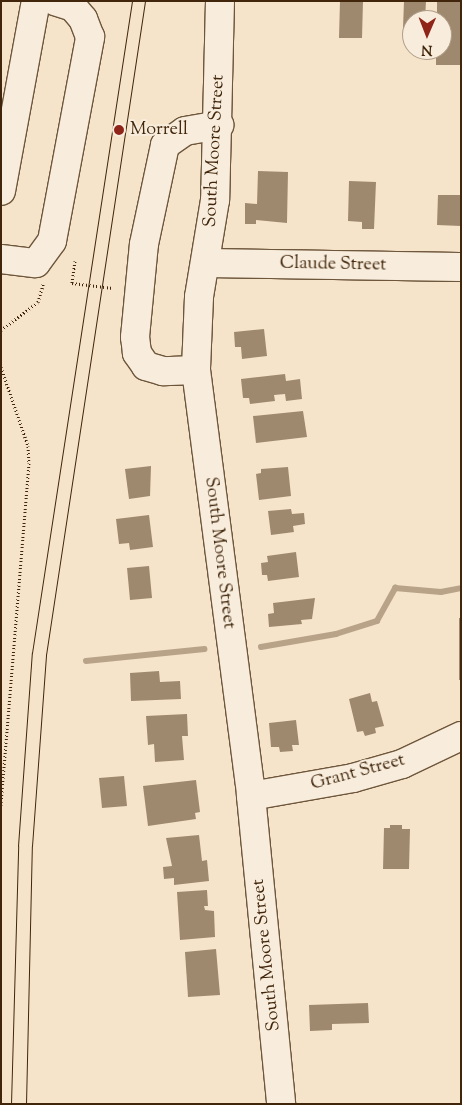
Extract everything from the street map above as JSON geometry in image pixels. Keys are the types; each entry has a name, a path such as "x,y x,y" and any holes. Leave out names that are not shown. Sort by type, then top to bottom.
{"street":[{"path":"1,191 36,1"},
{"path":"1,259 36,263 52,241 90,37 83,19 73,7 55,1"},
{"name":"South Moore Street","path":"220,1 219,125 215,200 199,297 196,370 251,796 281,1104"},
{"path":"196,370 163,371 146,366 137,353 135,336 144,244 165,145 186,131 219,125"},
{"name":"Claude Street","path":"206,263 461,267"},
{"name":"Grant Street","path":"251,796 353,778 402,764 461,736"}],"path":[{"path":"75,260 72,283 113,288"},
{"path":"1,330 38,302 43,281"},
{"path":"1,367 28,446 30,463 1,807"}],"building":[{"path":"340,1 363,1 362,38 339,38"},
{"path":"404,1 426,1 426,10 404,10"},
{"path":"437,1 461,1 461,65 436,65 436,60 452,60 452,10 437,10"},
{"path":"258,171 288,172 287,223 256,220 256,224 245,224 245,203 257,204"},
{"path":"349,181 376,182 374,229 362,229 362,222 348,221"},
{"path":"438,195 461,195 461,226 437,225"},
{"path":"264,329 267,356 242,359 241,347 235,347 234,332"},
{"path":"285,374 286,381 300,379 302,399 286,401 285,394 274,395 275,401 250,404 249,398 243,398 241,379"},
{"path":"303,411 307,437 256,443 253,416"},
{"path":"151,466 150,496 129,499 125,469"},
{"path":"288,467 291,496 259,500 256,474 261,473 261,469"},
{"path":"291,509 292,514 304,513 305,524 293,526 294,532 271,535 268,511"},
{"path":"149,515 153,547 130,550 129,543 119,544 116,519"},
{"path":"296,552 299,577 268,581 267,575 262,575 261,563 268,562 267,556"},
{"path":"149,566 152,598 130,600 127,568"},
{"path":"315,598 312,619 301,620 302,624 269,627 268,614 274,613 273,603"},
{"path":"459,618 461,618 461,680 459,680"},
{"path":"159,671 160,682 180,681 181,699 131,701 130,673"},
{"path":"370,693 372,702 377,701 384,726 375,728 376,733 365,736 363,731 357,732 349,699"},
{"path":"187,714 188,736 182,736 184,760 155,762 154,744 148,745 146,716"},
{"path":"296,720 299,745 292,745 293,751 280,752 279,747 271,747 269,723"},
{"path":"124,776 127,806 102,808 99,778"},
{"path":"196,780 200,812 195,813 196,819 148,826 143,786"},
{"path":"390,825 402,825 402,829 410,829 409,869 383,869 384,828 390,828"},
{"path":"199,835 202,861 207,860 209,881 174,885 174,878 164,879 163,867 172,866 166,838"},
{"path":"207,890 208,906 204,906 205,910 214,911 215,937 180,940 177,892"},
{"path":"216,949 220,995 188,997 185,952"},
{"path":"368,1003 369,1023 332,1024 332,1030 310,1031 309,1005"}],"waterway":[{"path":"261,647 336,634 377,621 395,588 441,592 461,588"},
{"path":"86,661 204,649"}],"tram line":[{"path":"11,1104 18,846 32,653 132,1"},
{"path":"26,1104 32,846 46,655 145,1"}],"place":[{"name":"Morrell","path":"119,130"}]}
